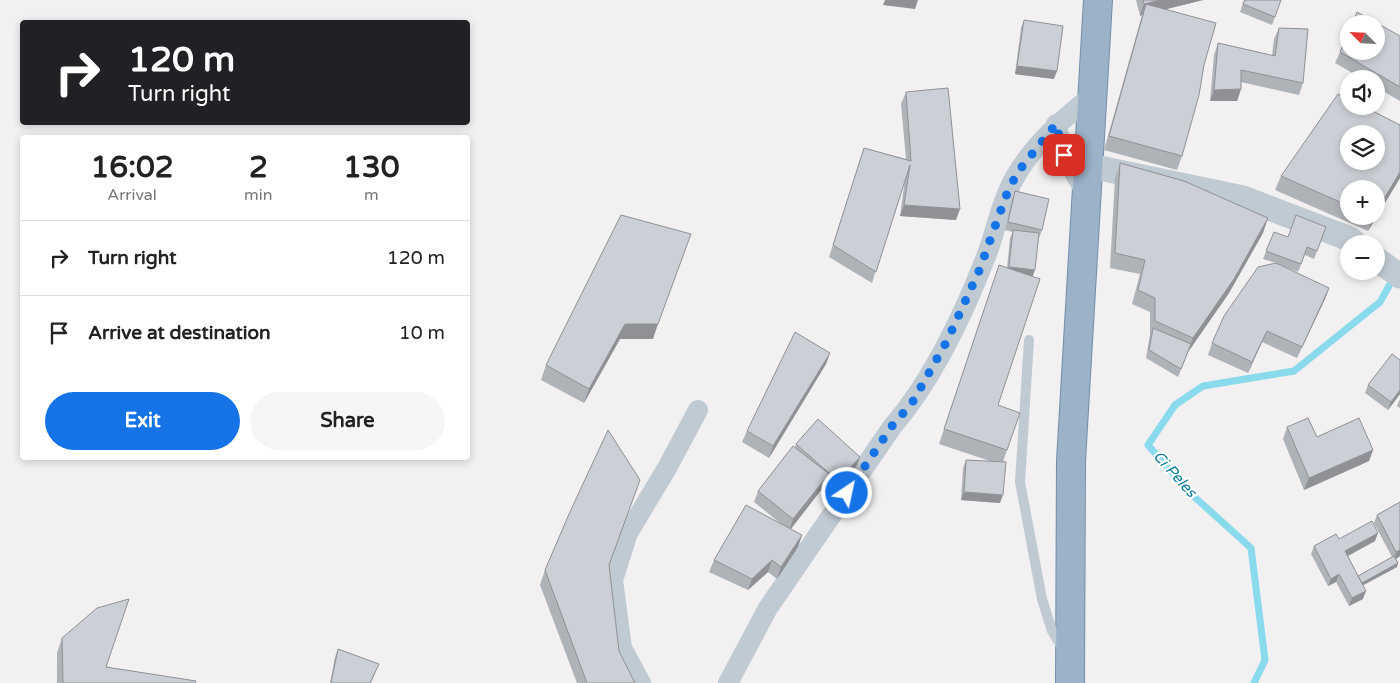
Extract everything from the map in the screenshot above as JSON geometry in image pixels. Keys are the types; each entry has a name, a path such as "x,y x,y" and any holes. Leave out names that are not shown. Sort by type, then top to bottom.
{"highway":[{"path":"1070,672 1071,461 1090,166 1098,0"}],"street":[{"path":"728,683 768,608 892,426 912,403 947,341 983,262 1006,196 1017,173 1056,124 1094,94"},
{"path":"1056,124 1064,155 1087,195"},
{"path":"1090,166 1243,198 1340,235"},
{"path":"641,683 622,648 613,580 628,533 667,468 698,410"}],"lane":[{"path":"1029,340 1020,482 1042,598 1052,631 1070,672"}],"building":[{"path":"1143,0 1161,0 1144,4"},
{"path":"1245,0 1281,0 1275,17 1243,4"},
{"path":"1146,4 1216,23 1182,156 1109,136"},
{"path":"1024,20 1063,26 1057,71 1017,66"},
{"path":"1279,28 1308,29 1303,83 1241,70 1241,89 1214,90 1218,43 1275,56"},
{"path":"1385,28 1400,36 1400,87 1385,78 1385,70 1371,70 1354,60 1385,60"},
{"path":"948,88 960,209 904,205 910,165 876,272 833,245 864,148 911,161 906,92"},
{"path":"1338,94 1340,95 1340,115 1381,115 1400,125 1400,172 1385,197 1385,180 1340,180 1340,202 1281,176"},
{"path":"1120,163 1184,181 1268,218 1234,279 1193,338 1155,321 1155,298 1138,290 1145,260 1115,253"},
{"path":"1015,191 1049,199 1042,230 1008,222"},
{"path":"621,215 691,234 658,324 625,324 589,389 546,365"},
{"path":"1296,215 1326,227 1317,251 1307,247 1301,264 1266,251 1274,232 1288,237"},
{"path":"1013,230 1039,233 1035,270 1009,267"},
{"path":"1276,263 1329,288 1302,347 1267,331 1252,362 1212,343 1224,316 1258,267"},
{"path":"999,265 1040,279 998,405 1020,413 1007,450 944,429"},
{"path":"1153,328 1191,344 1181,369 1149,350"},
{"path":"795,332 830,353 773,446 747,431"},
{"path":"1392,354 1400,360 1400,390 1391,402 1368,385"},
{"path":"1308,418 1317,437 1359,418 1373,450 1309,478 1287,427"},
{"path":"818,419 860,457 838,481 796,444"},
{"path":"608,430 640,480 609,565 619,651 635,683 587,683 545,570"},
{"path":"793,446 829,474 793,519 758,491"},
{"path":"966,460 1006,462 1003,495 964,492"},
{"path":"1400,502 1400,550 1396,552 1377,515"},
{"path":"746,505 802,535 781,567 772,560 752,579 714,560"},
{"path":"1372,521 1378,533 1345,551 1366,591 1352,598 1339,574 1331,579 1314,546 1336,534 1339,539"},
{"path":"1394,556 1398,563 1362,583 1358,576"},
{"path":"129,599 106,667 196,681 195,683 63,683 62,638 97,608"},
{"path":"338,649 379,664 370,683 331,683"}],"waterway":[{"name":"Ci Peles","path":"1254,683 1265,660 1251,548 1189,492 1148,445 1175,405 1203,386 1294,371 1380,302 1394,277"}],"route":[{"path":"847,493 892,426 912,403 947,341 987,254 1006,196 1017,173 1056,124 1064,155"}]}
